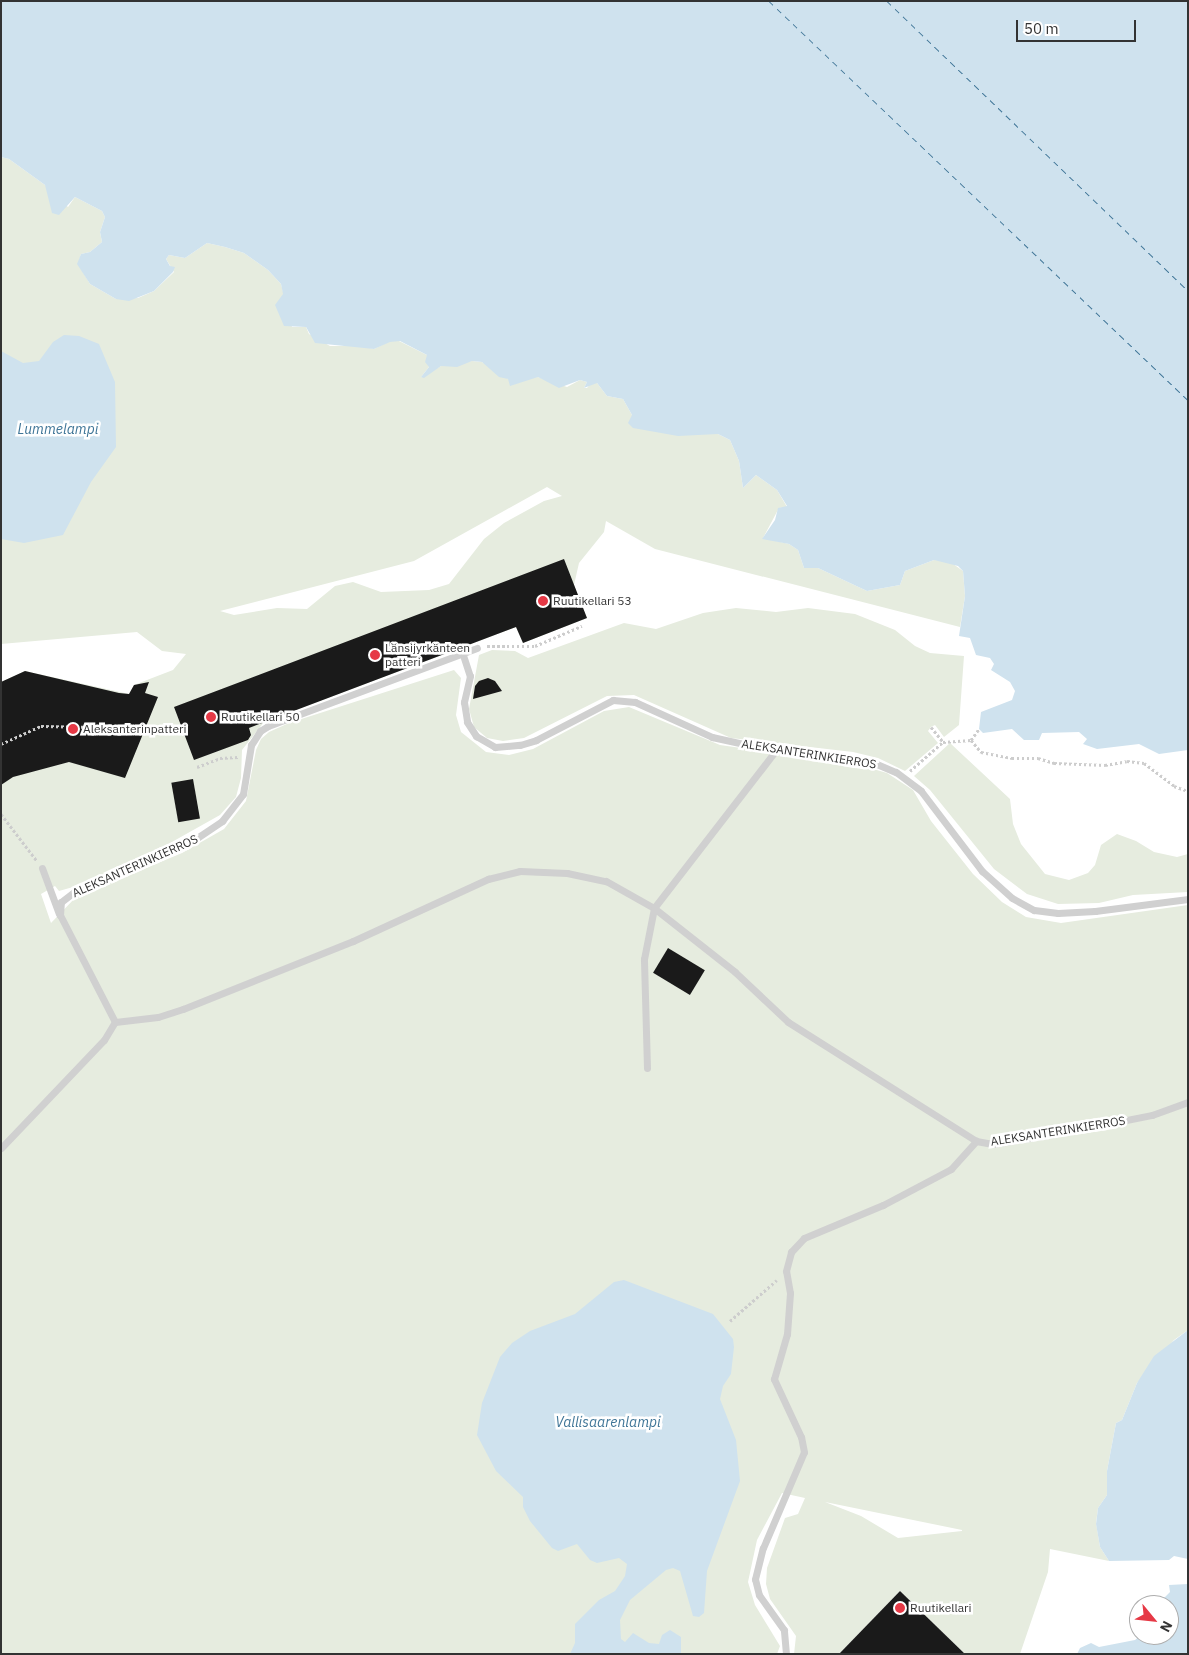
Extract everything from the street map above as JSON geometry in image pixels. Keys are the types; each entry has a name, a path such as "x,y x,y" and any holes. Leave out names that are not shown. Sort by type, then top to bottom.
{"lane":[{"name":"ALEKSANTERINKIERROS","path":"60,915 61,902 66,896 185,846 222,821 243,794 248,758 255,737 268,726 463,655 477,648"},
{"name":"ALEKSANTERINKIERROS","path":"463,655 470,676 464,702 467,722 476,736 495,746 520,745 536,740 602,704 623,700 646,706 712,737 777,749 872,762 904,776 921,791 982,871 1012,898 1034,910 1058,913 1095,911 1188,899"},
{"path":"647,1068 644,959 651,936 654,908 777,749"},
{"path":"42,868 60,915 115,1022"},
{"path":"115,1022 158,1017 183,1009 353,941 488,879 520,871 567,874 606,881 654,908 735,972 788,1022 976,1141"},
{"path":"1,1148 104,1040 115,1022"},
{"name":"ALEKSANTERINKIERROS","path":"786,1654 784,1630 759,1596 755,1579 763,1548 804,1452 801,1437 774,1379 788,1334 790,1292 786,1271 791,1252 804,1238 882,1205 951,1169 976,1141 993,1144 1066,1132 1152,1115 1188,1102"}],"path":[{"path":"477,648 499,644 535,646 582,626"},
{"path":"1,744 41,726 95,726"},
{"path":"931,727 943,742"},
{"path":"904,776 943,742 971,740 979,729"},
{"path":"971,740 981,752 1012,758 1038,758 1054,763 1105,765 1127,761 1144,763 1174,786 1188,791"},
{"path":"197,767 220,758 248,758"},
{"path":"1,814 42,868"},
{"path":"730,1321 786,1271"}],"shaded area":[{"path":"1,157 9,159 45,185 68,207 75,197 102,211 105,217 100,232 102,242 90,252 81,254 78,264 90,284 116,299 138,298 154,291 174,272 166,259 169,255 185,258 207,243 244,253 268,270 281,284 292,327 306,327 309,334 330,346 361,346 374,349 390,341 399,341 427,355 429,367 421,377 441,366 472,361 482,362 508,379 538,377 567,387 580,380 587,382 584,388 587,388 591,383 597,383 607,396 623,399 632,415 699,434 718,434 730,440 739,461 743,488 756,475 777,490 787,507 779,508 763,538 789,544 798,550 804,568 818,568 867,591 900,585 905,571 934,560 949,561 963,571 965,596 960,627 655,549 606,521 604,532 579,563 574,585 587,618 523,643 516,627 264,722 242,750 241,778 236,797 220,815 147,856 73,887 59,891 55,886 41,894 51,923 76,897 182,853 224,829 246,801 256,750 261,739 269,732 289,723 454,670 461,678 456,715 461,732 486,752 509,755 533,749 604,711 629,707 720,745 856,764 887,773 913,790 931,821 973,874 1002,902 1026,917 1061,923 1188,905 1188,1330 1174,1340 1137,1383 1122,1420 1116,1423 1107,1471 1107,1495 1098,1508 1096,1523 1100,1547 1109,1561 1050,1549 1048,1572 1020,1654 965,1654 900,1591 839,1654 794,1654 796,1636 770,1599 766,1584 767,1568 785,1518 798,1514 805,1498 782,1493 757,1540 748,1582 755,1605 780,1646 777,1654 1,1654 1,682 25,671 129,694 134,685 173,670 186,654 162,651 137,632 1,644","holes":["547,487 562,496 544,501 504,523 484,539 449,584 429,590 381,592 353,582 335,586 307,609 277,608 234,615 220,611 414,561","825,1502 962,1530 962,1531 898,1538 861,1516"]},
{"path":"736,608 776,612 808,608 855,614 895,630 915,646 930,653 964,656 959,725 944,737 935,725 931,727 928,731 938,743 905,771 878,758 853,752 731,738 634,695 607,696 524,738 503,741 487,738 474,727 469,709 479,655 492,650 515,651 528,658 624,623 656,629 703,613"},
{"path":"950,743 1010,799 1013,824 1021,844 1045,874 1069,880 1088,873 1095,865 1101,845 1117,834 1136,841 1154,852 1177,857 1188,854 1188,892 1133,895 1099,903 1058,904 1027,894 994,869 930,790 914,776"}],"water":[{"path":"1,1 1188,1 1188,750 1159,754 1139,744 1097,749 1083,744 1087,739 1079,732 1042,733 1039,740 1024,740 1012,729 983,733 979,729 981,712 1012,700 1015,691 1010,682 991,670 994,664 990,658 976,655 970,638 959,636 965,596 963,571 958,566 934,560 905,571 900,585 867,591 818,568 804,568 798,550 789,544 762,539 775,520 778,508 787,506 777,490 756,475 743,488 739,461 730,440 718,434 678,436 633,428 628,423 632,415 623,399 607,396 597,383 584,388 587,382 580,380 559,388 538,377 510,386 508,379 499,377 482,362 472,361 457,367 441,366 424,378 421,377 429,367 425,362 427,355 400,341 390,342 374,349 315,343 306,327 284,326 275,305 283,294 281,284 268,270 244,253 225,247 207,243 185,258 169,255 166,259 170,266 175,267 173,272 154,291 129,301 116,299 90,284 77,264 81,254 90,252 102,242 100,232 105,217 102,211 75,197 59,215 52,213 45,185 9,159 1,157"},
{"name":"Lummelampi","path":"64,335 79,336 99,344 115,382 116,447 91,482 63,535 24,543 1,539 1,351 23,363 39,361 53,342"},
{"name":"Vallisaarenlampi","path":"624,1280 713,1314 733,1339 731,1374 723,1386 720,1399 736,1440 740,1481 707,1571 704,1613 699,1617 693,1616 680,1571 673,1568 666,1570 630,1600 620,1620 621,1639 625,1642 633,1633 649,1643 659,1644 662,1635 670,1630 681,1637 681,1654 570,1654 575,1643 575,1624 599,1600 615,1591 625,1576 627,1564 619,1558 597,1563 590,1560 577,1544 558,1551 552,1548 530,1521 523,1507 523,1497 496,1471 477,1435 482,1403 500,1357 512,1343 530,1331 575,1314 614,1282"},
{"path":"1188,1330 1188,1559 1174,1556 1169,1560 1109,1561 1100,1547 1096,1524 1098,1508 1107,1495 1107,1471 1116,1423 1122,1420 1137,1383 1154,1356"},
{"path":"1188,1584 1188,1654 1077,1654 1080,1648 1091,1643 1099,1647 1129,1641 1129,1645 1179,1645 1179,1595 1167,1595 1170,1592 1169,1585"}],"building":[{"name":"Länsijyrkänteen patteri","path":"564,559 587,618 523,643 516,627 249,728 251,735 248,740 194,760 174,707"},
{"name":"Aleksanterinpatteri","path":"25,671 129,694 134,685 149,682 145,693 158,697 125,778 69,762 13,777 1,785 1,682"},
{"path":"488,678 495,681 502,691 473,699 475,686 479,681"},
{"path":"193,779 200,818 178,822 171,783"},
{"path":"668,948 705,970 690,995 653,973"},
{"name":"Ruutikellari","path":"900,1591 965,1654 839,1654"}],"ferry route":[{"path":"769,1 1188,400"},
{"path":"887,1 1188,291"}],"place":[{"name":"Ruutikellari 53","path":"543,601"},
{"name":"Länsijyrkänteen patteri","path":"375,655"},
{"name":"Ruutikellari 50","path":"211,717"},
{"name":"Aleksanterinpatteri","path":"73,729"},
{"name":"Ruutikellari","path":"900,1608"}]}
